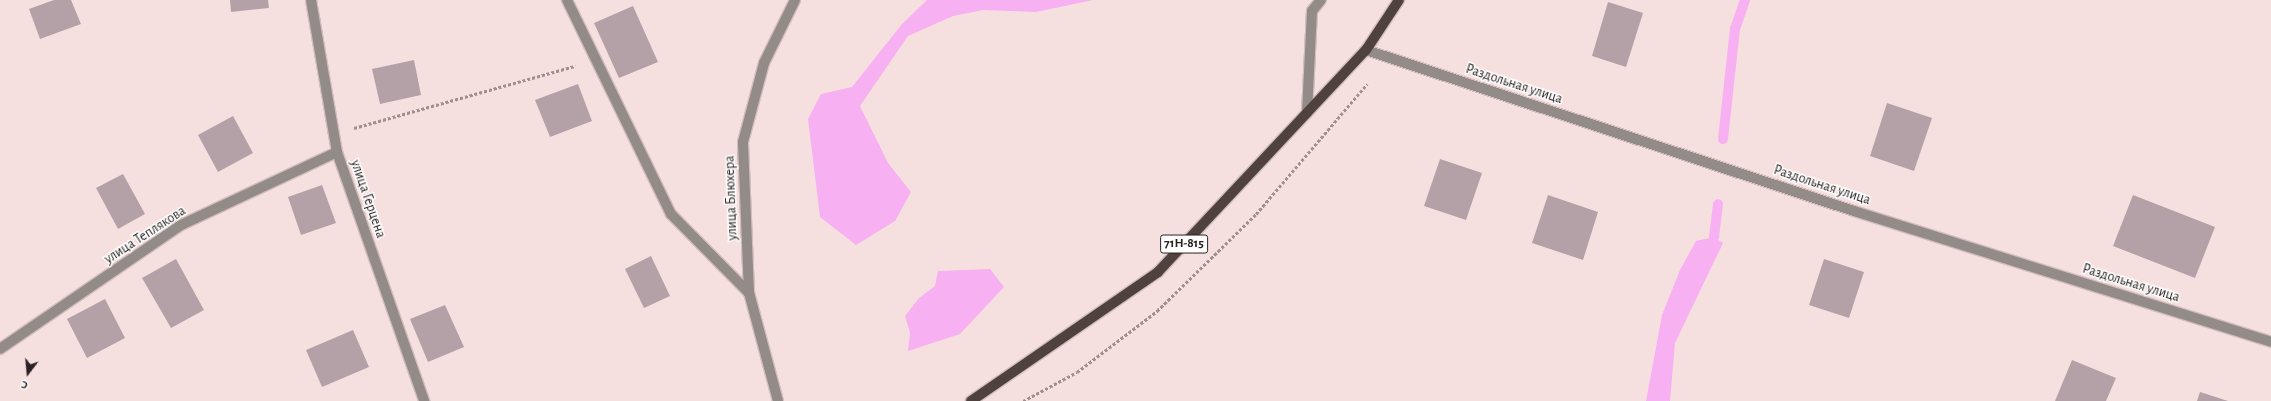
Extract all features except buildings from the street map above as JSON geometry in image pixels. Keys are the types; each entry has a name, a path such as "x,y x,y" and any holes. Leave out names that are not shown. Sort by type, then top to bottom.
{"main road":[{"name":"71Н-815","path":"970,401 1158,272 1366,50 1399,0"}],"street":[{"name":"улица Герцена","path":"311,0 336,133 337,152 424,401"},
{"path":"567,0 671,214 749,293"},
{"name":"улица Блюхера","path":"778,401 749,293 743,142 764,63 796,0"},
{"path":"1307,113 1312,11 1321,0"},
{"name":"Раздольная улица","path":"1366,50 1854,211 2271,342"},
{"name":"улица Теплякова","path":"0,350 181,226 337,152"}],"path":[{"path":"336,133 596,60"}],"shaded area":[{"path":"927,0 1093,0 1036,12 983,10 953,16 908,36 860,106 888,163 911,192 895,221 856,245 820,217 808,119 821,94 852,87 902,24"},
{"path":"1714,237 1723,243 1675,343 1670,401 1646,401 1662,315 1680,270 1696,241"},
{"path":"990,269 1004,287 960,334 908,351 910,333 905,316 919,298 935,286 938,271"}],"waterway":[{"path":"1723,139 1735,29 1745,0"},
{"path":"1714,237 1718,204"}]}
